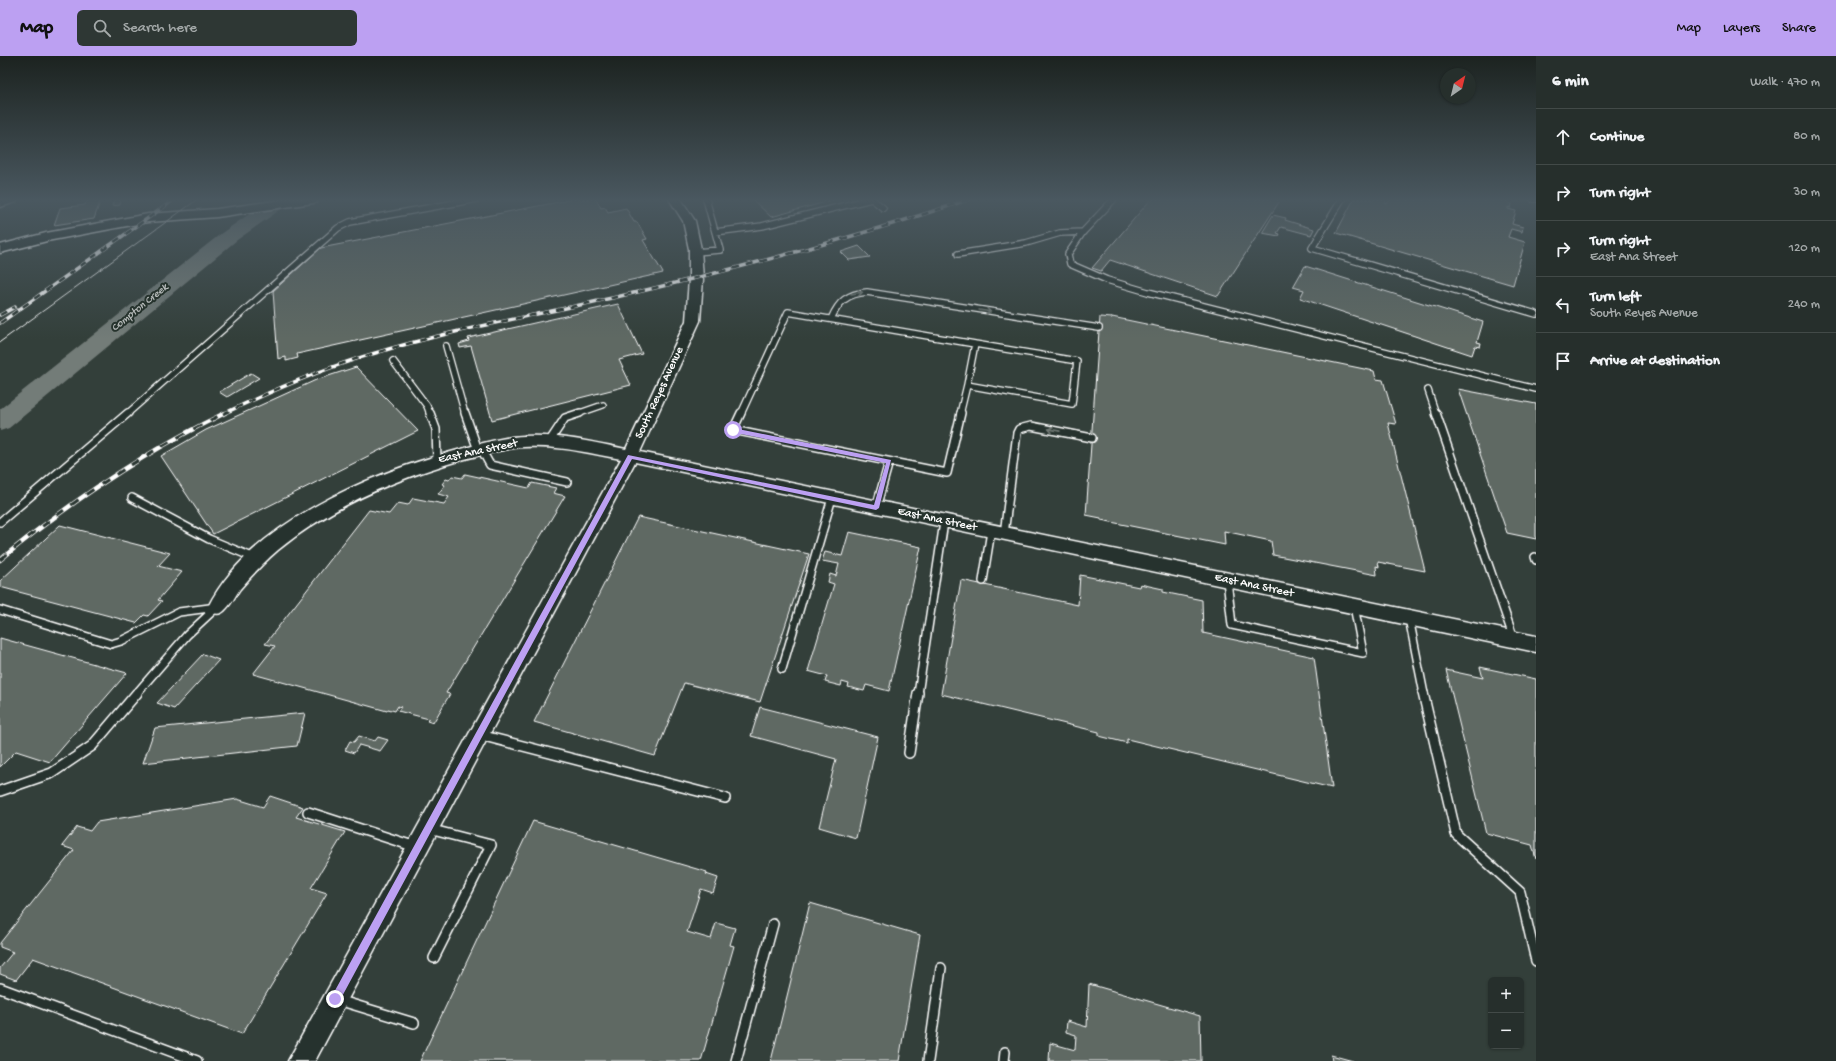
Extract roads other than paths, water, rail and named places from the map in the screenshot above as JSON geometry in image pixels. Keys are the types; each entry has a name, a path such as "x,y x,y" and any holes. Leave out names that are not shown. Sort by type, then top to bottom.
{"main road":[{"path":"0,249 29,246"},
{"path":"0,263 42,246"}],"street":[{"name":"South Reyes Avenue","path":"301,1061 429,829 630,457 693,321 696,279 695,246"},
{"name":"East Ana Street","path":"217,607 230,588 257,559 286,534 336,503 402,472 437,460 515,442 549,442 589,447 630,457 1536,644"}],"lane":[{"path":"0,522 112,427 318,246"},
{"path":"696,252 720,250 719,246"},
{"path":"958,254 1008,246"},
{"path":"1074,246 1068,254 1070,264 1090,275 1187,302 1456,371 1536,389"},
{"path":"1313,246 1312,248 1536,314"},
{"path":"832,319 838,304 844,297 854,292 867,292 1100,328"},
{"path":"967,385 1072,404 1077,361 975,343 788,312 733,430 947,473 975,343"},
{"path":"446,346 469,429 479,450 490,465 567,482"},
{"path":"394,361 427,406 436,429 437,460"},
{"path":"1428,390 1514,639"},
{"path":"549,442 565,418 603,405"},
{"path":"983,581 997,533 1019,428 1031,426 1092,438"},
{"path":"876,508 889,462"},
{"path":"132,498 209,539 257,559"},
{"path":"782,669 832,498"},
{"path":"909,753 944,522"},
{"path":"1227,580 1232,625 1363,653 1354,606"},
{"path":"0,610 111,644 121,641 179,612 217,607"},
{"path":"0,791 52,773 92,746 187,635 217,607"},
{"path":"1409,618 1419,675 1456,834 1520,892 1536,961"},
{"path":"480,735 725,798"},
{"path":"308,812 418,848"},
{"path":"429,829 491,845 434,958"},
{"path":"736,1061 773,924"},
{"path":"928,1061 941,968"},
{"path":"0,988 197,1061"},
{"path":"335,999 414,1023"}],"waterway":[{"name":"Compton Creek","path":"0,422 218,246"}],"tram line":[{"path":"0,342 133,246"}],"railway":[{"path":"0,323 109,246"},
{"path":"223,414 315,374 353,360 402,345 462,330 612,298 819,246"},
{"path":"0,315 15,307"},
{"path":"0,560 53,518 108,479 166,444 223,414"}]}
